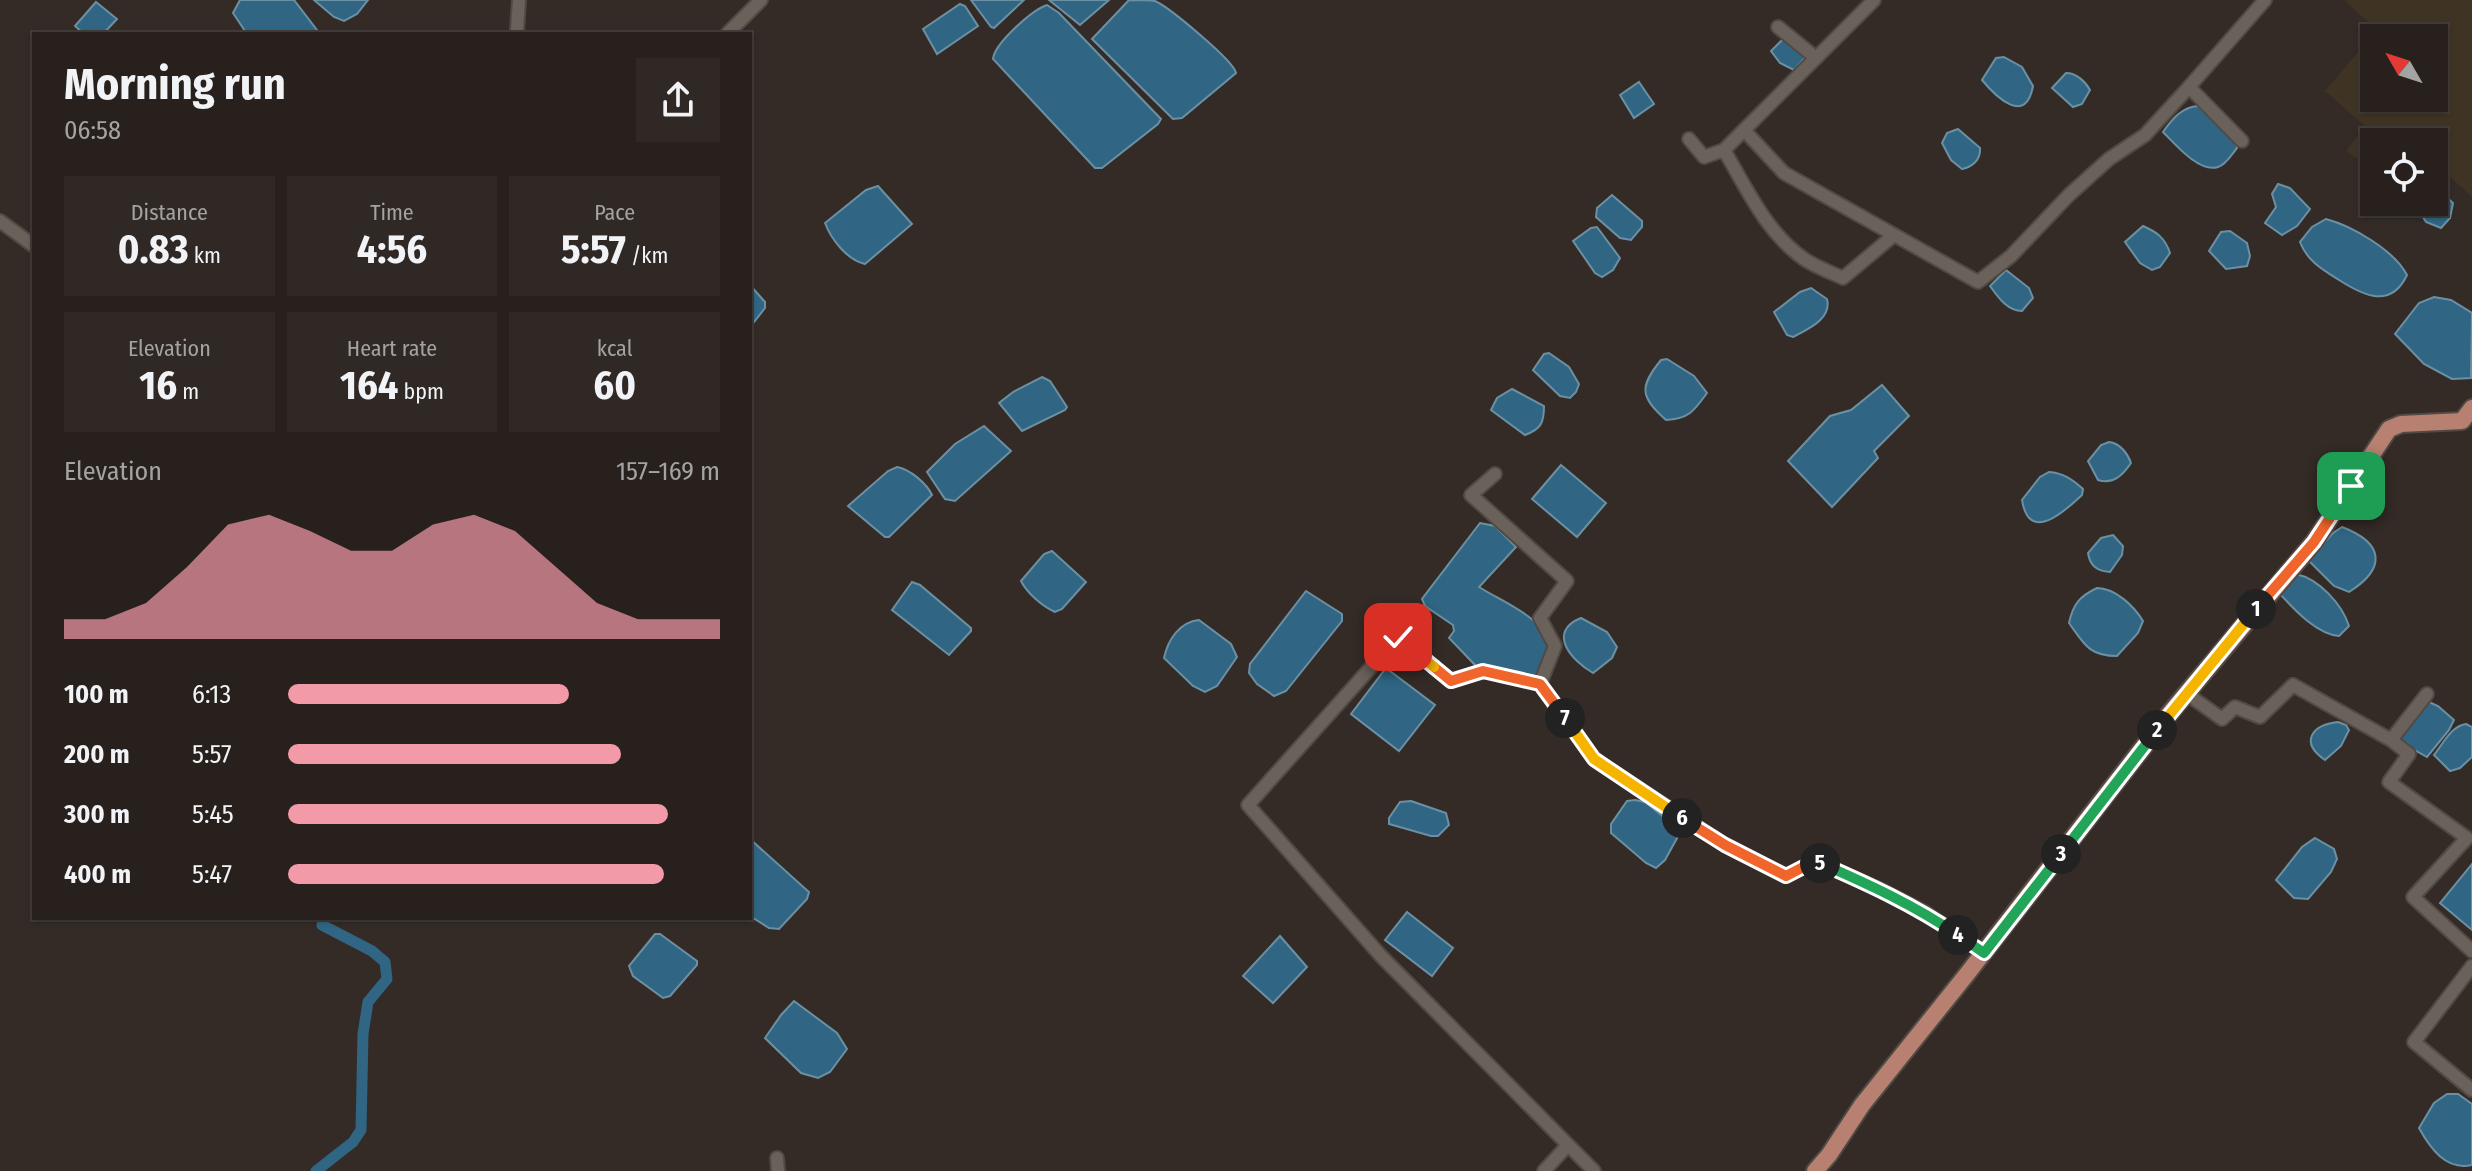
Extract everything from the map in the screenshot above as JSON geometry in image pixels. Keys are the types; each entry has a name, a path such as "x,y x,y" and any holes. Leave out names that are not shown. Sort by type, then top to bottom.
{"main road":[{"path":"1815,1171 1862,1105 2186,693 2314,542 2389,429 2401,424 2462,421 2472,408"}],"street":[{"path":"518,32 519,0"},
{"path":"729,32 761,0"},
{"path":"1689,139 1704,157 1724,150 1874,0"},
{"path":"1744,130 1784,173 1978,282 2011,256 2099,168 2145,135 2265,0"},
{"path":"1778,27 1816,58"},
{"path":"2189,87 2242,141"},
{"path":"1724,150 1749,197 1778,236 1815,265 1843,278 1894,235"},
{"path":"0,221 32,245"},
{"path":"1495,474 1471,495 1567,581 1540,618 1555,646 1540,684"},
{"path":"1594,1171 1381,956 1248,805 1398,637 1451,681 1483,671 1540,684 1594,759 1725,845 1786,876 1815,861 1926,913 1984,953"},
{"path":"2186,693 2222,719 2235,707 2260,717 2293,685 2391,740 2409,754 2389,782 2467,838 2413,897 2472,951"},
{"path":"2391,740 2427,694"},
{"path":"2472,966 2414,1042 2472,1090"},
{"path":"1544,1171 1568,1145"}],"shaded area":[{"path":"2344,0 2472,0 2472,197 2448,175 2448,128 2363,128 2365,126 2325,91 2360,50 2360,112 2448,112 2448,24 2370,24"},
{"path":"2360,133 2360,160 2346,151"}],"water":[{"path":"240,0 294,0 318,32 246,32 233,13"},
{"path":"314,0 368,0 357,14 344,21 334,17"},
{"path":"971,0 1024,0 994,28"},
{"path":"1049,0 1109,0 1080,25"},
{"path":"1129,0 1155,1 1162,5 1213,47 1236,73 1182,118 1173,119 1092,39"},
{"path":"96,2 117,19 105,32 82,32 75,26"},
{"path":"960,4 965,6 978,26 937,54 923,29"},
{"path":"1047,5 1059,13 1161,119 1102,168 1095,168 993,59 1015,28"},
{"path":"1784,38 1806,57 1794,70 1780,63 1771,51"},
{"path":"2004,57 2022,67 2033,86 2024,104 2017,106 2002,100 1982,80 1996,58"},
{"path":"2066,73 2080,78 2090,90 2082,104 2073,107 2052,88"},
{"path":"1639,82 1654,104 1634,118 1620,95"},
{"path":"2198,106 2236,140 2237,148 2221,166 2211,168 2195,162 2163,132 2178,114"},
{"path":"1958,129 1980,148 1975,162 1962,169 1951,160 1942,143 1947,133"},
{"path":"2278,184 2290,188 2310,209 2297,226 2282,235 2265,223 2276,207 2272,194"},
{"path":"878,186 912,224 865,264 840,248 825,223 866,190"},
{"path":"1612,195 1642,221 1642,227 1631,240 1620,238 1596,217 1597,208"},
{"path":"2448,198 2453,203 2450,218 2441,228 2426,222 2422,216 2448,216"},
{"path":"2326,219 2360,233 2383,248 2407,275 2401,286 2385,296 2367,294 2348,286 2316,264 2300,242 2312,227"},
{"path":"2143,226 2160,236 2170,253 2160,267 2152,270 2140,263 2125,242"},
{"path":"1597,227 1620,258 1613,270 1602,277 1595,273 1573,241"},
{"path":"2230,231 2247,243 2250,256 2247,266 2226,269 2209,251 2221,232"},
{"path":"2006,270 2029,288 2033,298 2022,311 2007,306 1990,286"},
{"path":"752,287 765,302 765,308 752,324"},
{"path":"1811,288 1827,299 1826,312 1805,330 1793,337 1787,335 1774,312 1800,292"},
{"path":"2434,297 2451,300 2472,313 2471,378 2452,379 2424,364 2395,334 2419,303"},
{"path":"1549,353 1569,367 1579,384 1570,398 1560,396 1533,370 1544,354"},
{"path":"1667,359 1694,376 1707,393 1690,413 1666,420 1647,398 1646,385 1661,360"},
{"path":"1042,377 1050,381 1067,407 1022,431 999,403"},
{"path":"1882,385 1909,416 1874,451 1878,458 1832,507 1788,461 1830,416 1851,410"},
{"path":"1512,389 1544,406 1540,425 1525,435 1491,410 1497,398"},
{"path":"984,426 1011,451 955,501 945,499 927,472 955,444"},
{"path":"2109,442 2117,444 2131,463 2117,478 2098,480 2088,461 2101,445"},
{"path":"1561,465 1606,503 1577,537 1532,499"},
{"path":"897,467 918,478 932,495 889,537 885,537 848,506 888,471"},
{"path":"2049,472 2071,479 2083,489 2082,495 2057,516 2039,522 2026,513 2022,500 2040,477"},
{"path":"1480,523 1495,526 1516,547 1479,587 1522,612 1541,629 1548,649 1535,679 1475,665 1449,638 1454,631 1453,625 1425,606 1422,599"},
{"path":"2342,527 2366,541 2376,556 2370,574 2349,592 2334,586 2308,560"},
{"path":"2113,535 2123,546 2122,555 2110,572 2095,567 2088,553 2101,538"},
{"path":"1052,551 1086,582 1062,609 1055,612 1035,599 1021,581 1044,554"},
{"path":"2296,574 2321,587 2341,609 2349,626 2339,636 2314,626 2279,593"},
{"path":"912,582 920,585 971,628 949,655 892,610"},
{"path":"2097,588 2111,591 2123,599 2143,621 2138,633 2117,656 2093,651 2069,623 2078,601"},
{"path":"1306,591 1342,614 1342,621 1286,691 1274,696 1257,684 1249,673 1250,664"},
{"path":"1581,618 1607,632 1617,647 1612,658 1593,673 1571,654 1564,638 1565,631"},
{"path":"1199,620 1231,644 1237,657 1217,686 1205,692 1193,686 1164,658 1168,644 1176,633 1186,624"},
{"path":"1386,668 1435,705 1399,751 1351,714"},
{"path":"2429,702 2454,720 2427,757 2404,744 2398,736"},
{"path":"2338,722 2349,730 2341,746 2325,760 2312,747 2312,735 2321,727"},
{"path":"2466,724 2472,727 2472,757 2460,768 2450,771 2434,755 2452,732"},
{"path":"1411,801 1446,813 1449,825 1438,836 1431,836 1389,824 1389,818 1400,802"},
{"path":"1627,801 1645,802 1681,831 1665,860 1656,868 1611,833 1611,824"},
{"path":"2315,838 2334,849 2337,859 2331,872 2308,899 2294,898 2276,880 2302,847"},
{"path":"752,841 809,892 807,899 779,929 769,928 752,917"},
{"path":"2472,864 2472,930 2440,903"},
{"path":"1407,912 1453,948 1432,976 1385,940"},
{"path":"655,934 660,934 697,961 697,965 670,996 663,998 633,976 629,966"},
{"path":"1280,936 1307,967 1273,1003 1243,976"},
{"path":"794,1001 837,1033 847,1049 830,1072 818,1078 801,1073 765,1038"},
{"path":"2447,1094 2458,1094 2472,1104 2472,1165 2454,1165 2447,1161 2428,1143 2419,1128 2434,1103"}],"waterway":[{"path":"316,1171 353,1142 361,1130 363,1034 368,1002 387,979 385,962 372,951 322,925 323,920"}],"route":[{"path":"1398,637 1451,681 1483,671 1540,684 1594,759 1725,845 1786,876 1815,861 1926,913 1984,953 2169,714 2314,542 2351,486"}]}
